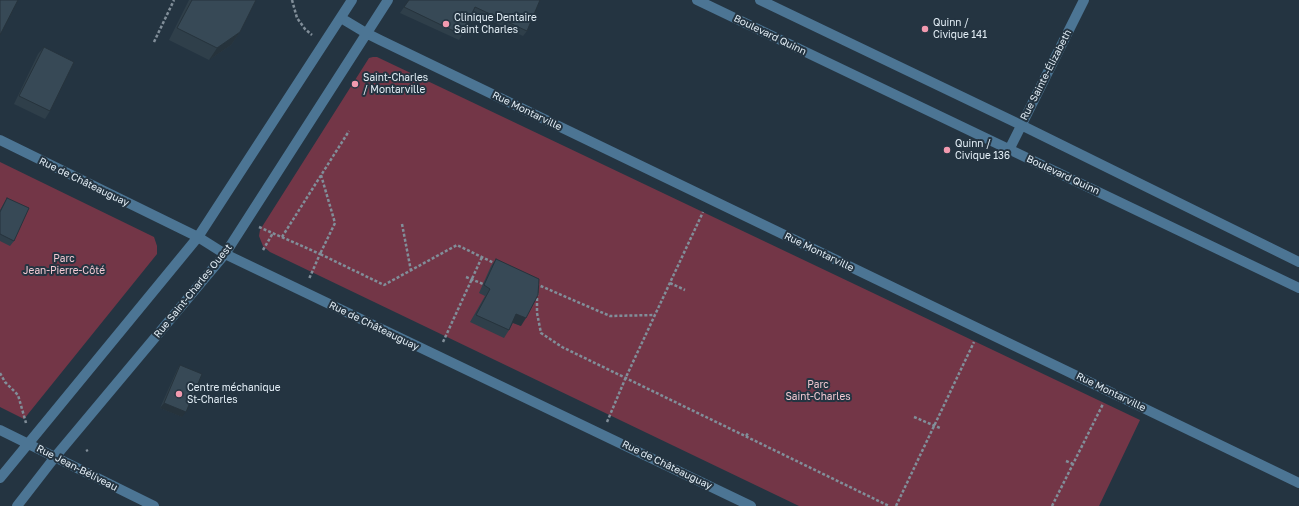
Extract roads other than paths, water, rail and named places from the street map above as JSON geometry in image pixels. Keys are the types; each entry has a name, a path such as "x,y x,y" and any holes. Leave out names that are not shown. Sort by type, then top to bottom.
{"street":[{"path":"0,478 198,237 352,0"},
{"name":"Rue Saint-Charles Ouest","path":"17,506 55,457 225,254 388,0"},
{"name":"Boulevard Quinn","path":"697,0 1299,288"},
{"path":"760,0 1021,125 1299,262"},
{"name":"Rue Sainte-Élizabeth","path":"1009,150 1084,0"},
{"name":"Rue Montarville","path":"341,18 366,34 1299,483"},
{"name":"Rue de Châteauguay","path":"0,140 198,237 225,254 751,506"},
{"name":"Rue Jean-Béliveau","path":"0,430 154,506"}],"place":[{"name":"Clinique Dentaire Saint Charles","path":"446,24"},
{"name":"Quinn / Civique 141","path":"925,29"},
{"name":"Saint-Charles / Montarville","path":"355,84"},
{"name":"Quinn / Civique 136","path":"947,150"},
{"name":"Centre méchanique St-Charles","path":"179,394"}],"park label":[{"name":"Parc Jean-Pierre-Côté","path":"64,264"},
{"name":"Parc Saint-Charles","path":"818,390"}]}
